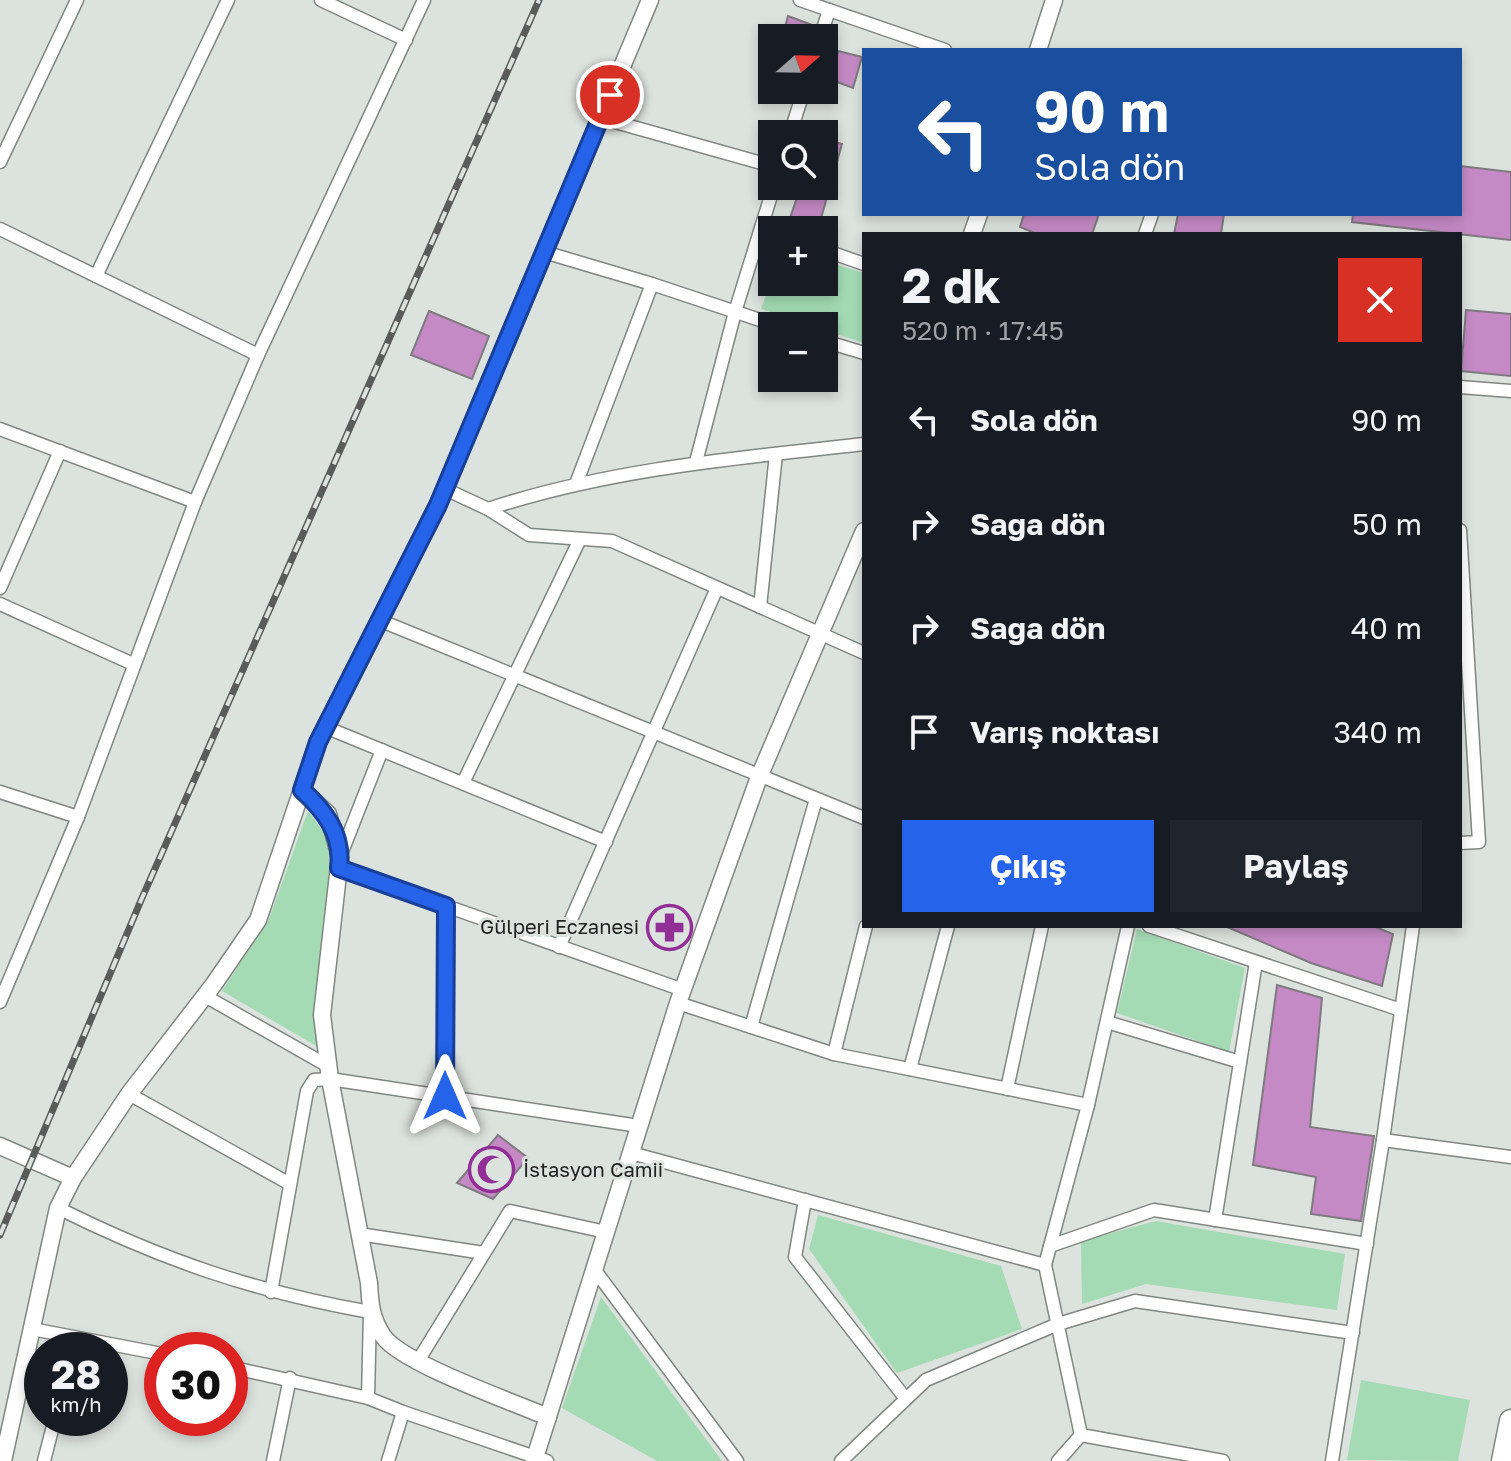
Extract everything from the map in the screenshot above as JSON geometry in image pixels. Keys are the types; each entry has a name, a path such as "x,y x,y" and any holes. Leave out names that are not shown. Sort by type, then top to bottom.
{"highway":[{"path":"1503,1461 1511,1421"}],"street":[{"path":"0,162 77,0"},
{"path":"96,276 228,0"},
{"path":"321,0 406,40"},
{"path":"0,1002 78,817 195,502 258,355 424,0"},
{"path":"3,1461 58,1208 73,1178 129,1094 205,996 258,920 325,727 445,489 650,0"},
{"path":"800,0 939,48"},
{"path":"1039,48 1054,0"},
{"path":"824,24 829,10"},
{"path":"601,118 758,162"},
{"path":"0,229 258,355"},
{"path":"544,252 758,319"},
{"path":"696,462 735,312 758,252"},
{"path":"838,255 862,263"},
{"path":"576,484 652,284"},
{"path":"838,345 862,352"},
{"path":"1462,387 1511,391"},
{"path":"0,429 195,502"},
{"path":"488,509 550,489 696,462 862,444"},
{"path":"0,588 60,451"},
{"path":"760,607 776,454"},
{"path":"445,489 488,509 529,535 612,541 862,652"},
{"path":"248,1370 368,1398 539,1459 548,1417 680,996 759,777 862,536"},
{"path":"463,783 580,539"},
{"path":"1462,563 1479,842 1462,843"},
{"path":"559,947 717,588"},
{"path":"0,621 3,605 133,664"},
{"path":"379,620 862,817"},
{"path":"325,727 606,842"},
{"path":"368,1398 370,1312 322,1015 339,862 382,750"},
{"path":"302,790 328,814 339,862"},
{"path":"0,792 78,817"},
{"path":"751,1027 816,799"},
{"path":"339,862 446,906 559,947 751,1027 834,1054 1088,1105"},
{"path":"445,1096 446,906"},
{"path":"834,1054 866,928"},
{"path":"910,1069 947,928"},
{"path":"1007,1089 1042,928"},
{"path":"1081,1435 1045,1265 1088,1105 1128,928"},
{"path":"1155,928 1401,1010"},
{"path":"1332,1461 1413,928"},
{"path":"1215,1220 1256,962"},
{"path":"205,996 329,1072 445,1096 639,1126"},
{"path":"1107,1022 1240,1062"},
{"path":"271,1292 307,1091 314,1080 329,1072"},
{"path":"129,1094 290,1184"},
{"path":"1383,1140 1511,1157"},
{"path":"0,1146 73,1178"},
{"path":"631,1153 1045,1265"},
{"path":"805,1200 795,1257 906,1399"},
{"path":"58,1208 121,1240 271,1292 370,1312 385,1339 418,1361 548,1417"},
{"path":"1050,1246 1154,1210 1367,1244"},
{"path":"418,1361 510,1211 606,1232"},
{"path":"359,1234 484,1253"},
{"path":"594,1269 737,1461"},
{"path":"841,1461 926,1380 1058,1324 1135,1301 1353,1333"},
{"path":"32,1329 40,1332"},
{"path":"273,1461 290,1378"},
{"path":"388,1461 403,1412"},
{"path":"1058,1461 1081,1435"},
{"path":"1081,1435 1223,1461"},
{"path":"44,1461 50,1436"}],"green space":[{"path":"838,265 862,272 862,342 838,335 838,312 770,312 761,309 766,296 838,296"},
{"path":"308,811 326,835 330,851 318,1047 222,991 269,919"},
{"path":"1137,929 1245,968 1229,1052 1117,1013"},
{"path":"818,1215 1001,1266 1022,1329 897,1373 809,1249"},
{"path":"1156,1221 1345,1254 1337,1310 1146,1284 1082,1304 1081,1241"},
{"path":"601,1297 722,1461 657,1461 562,1408"},
{"path":"1361,1380 1470,1400 1458,1461 1347,1460"}],"building":[{"path":"788,16 809,24 786,24"},
{"path":"838,51 862,57 853,88 838,82"},
{"path":"1462,166 1511,172 1511,240 1462,234 1462,232 1352,222 1353,216 1462,216"},
{"path":"796,200 826,200 822,216 791,216"},
{"path":"1023,216 1098,216 1093,232 1032,232 1020,227"},
{"path":"1178,216 1224,216 1221,232 1174,232"},
{"path":"1466,310 1511,314 1511,376 1462,371"},
{"path":"429,311 489,336 472,379 411,355"},
{"path":"1230,928 1378,928 1393,934 1382,986 1311,963"},
{"path":"1277,985 1322,998 1310,1127 1374,1136 1361,1221 1311,1214 1316,1177 1253,1165"},
{"name":"İstasyon Camii","path":"498,1135 528,1158 493,1199 457,1183"}],"railway":[{"path":"0,1235 142,898 539,0"}],"place":[{"name":"Gülperi Eczanesi","path":"670,927"},
{"name":"İstasyon Camii","path":"492,1170"}],"route":[{"path":"445,1096 446,906 339,868 340,857 328,814 302,790 318,742 438,505 610,95"}]}
